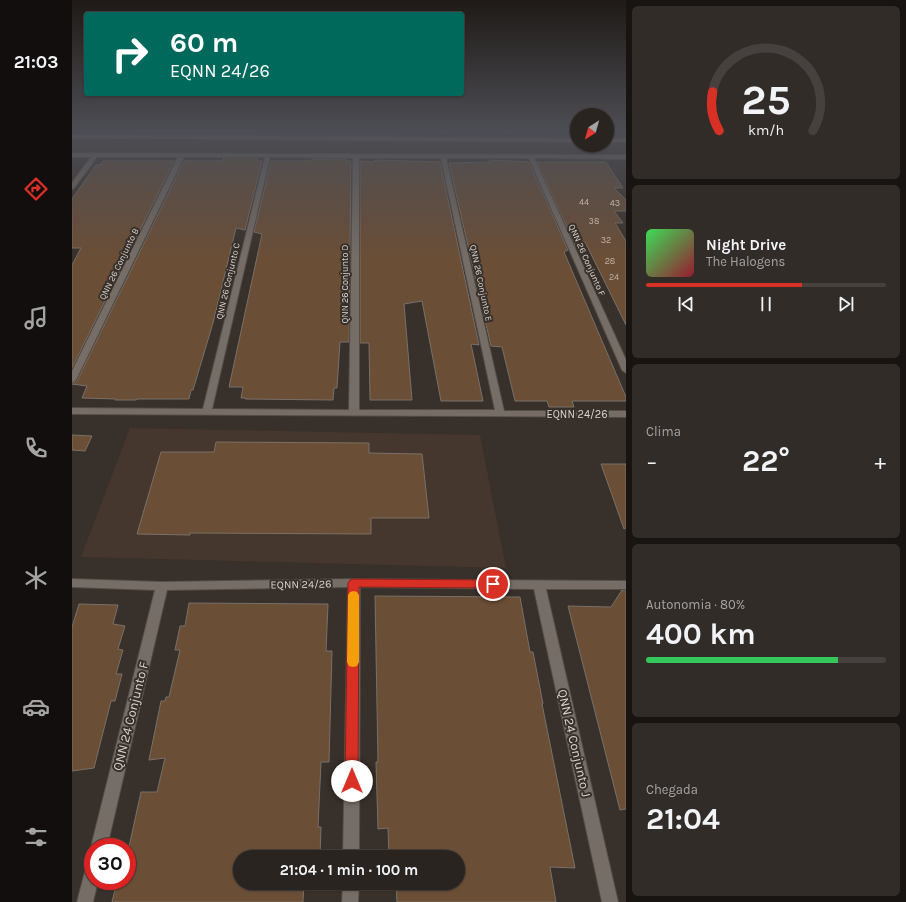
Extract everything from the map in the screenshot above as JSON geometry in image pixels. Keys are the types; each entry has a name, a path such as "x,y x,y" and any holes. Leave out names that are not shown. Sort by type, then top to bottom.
{"street":[{"path":"72,187 81,175"},
{"name":"QNN 26 Conjunto B","path":"72,380 172,175"},
{"name":"QNN 26 Conjunto C","path":"207,412 263,175"},
{"name":"QNN 26 Conjunto D","path":"354,413 356,175"},
{"name":"QNN 26 Conjunto E","path":"447,175 500,413"},
{"name":"QNN 26 Conjunto F","path":"539,175 626,370"},
{"name":"EQNN 24/26","path":"72,411 626,414"},
{"name":"EQNN 24/26","path":"72,583 162,586 354,583 626,585"},
{"path":"351,850 354,583"},
{"name":"QNN 24 Conjunto J","path":"539,584 610,902"},
{"name":"QNN 24 Conjunto F","path":"101,838 162,586"},
{"path":"85,902 88,890"},
{"path":"350,902 351,890"}],"shaded area":[{"path":"130,428 480,435 506,568 81,557"}],"building":[{"path":"89,175 167,175 72,368 72,265 81,248 72,248 72,199"},
{"path":"177,175 259,175 245,230 236,228 213,323 189,399 115,400 116,399 82,398 87,386 72,384 77,381"},
{"path":"268,175 351,175 349,342 340,342 337,388 334,388 333,400 245,399 241,398 243,387 229,387 262,234 254,232"},
{"path":"360,175 443,175 479,345 471,344 483,401 441,401 422,301 404,304 412,400 370,400 369,343 360,343"},
{"path":"452,175 535,175 568,250 564,252 626,397 626,401 572,401 574,407 549,407 547,401 515,401 502,347 491,346"},
{"path":"543,175 615,175 623,188 614,188 626,200 626,211 614,211 623,223 615,223 626,241 626,325 585,242 576,247"},
{"path":"72,435 92,436 85,451 72,450"},
{"path":"216,442 369,443 369,453 422,454 429,518 371,518 371,534 137,534 161,452 214,452"},
{"path":"601,464 626,464 626,528 624,529"},
{"path":"622,590 626,590 626,809 620,810 568,606 611,607"},
{"path":"375,596 520,597 530,652 533,652 575,868 550,867 556,902 397,902 396,890 465,890 465,850 389,850 388,828 378,829 376,762 378,762"},
{"path":"189,603 328,604 326,651 332,651 329,762 321,762 318,827 321,827 320,850 233,850 233,890 304,890 303,902 112,902 115,890 136,890 136,838 131,838 141,792 157,792 165,758 149,760 161,701 165,701 166,697 169,697 180,650 175,650 180,626 185,626"},
{"path":"79,604 118,605 113,624 125,626 118,649 123,650 116,674 122,674 115,701 111,701 94,768 72,771 72,627"}],"slow traffic":[{"path":"353,662 354,595"}],"route":[{"path":"352,781 354,583 493,584"}]}
